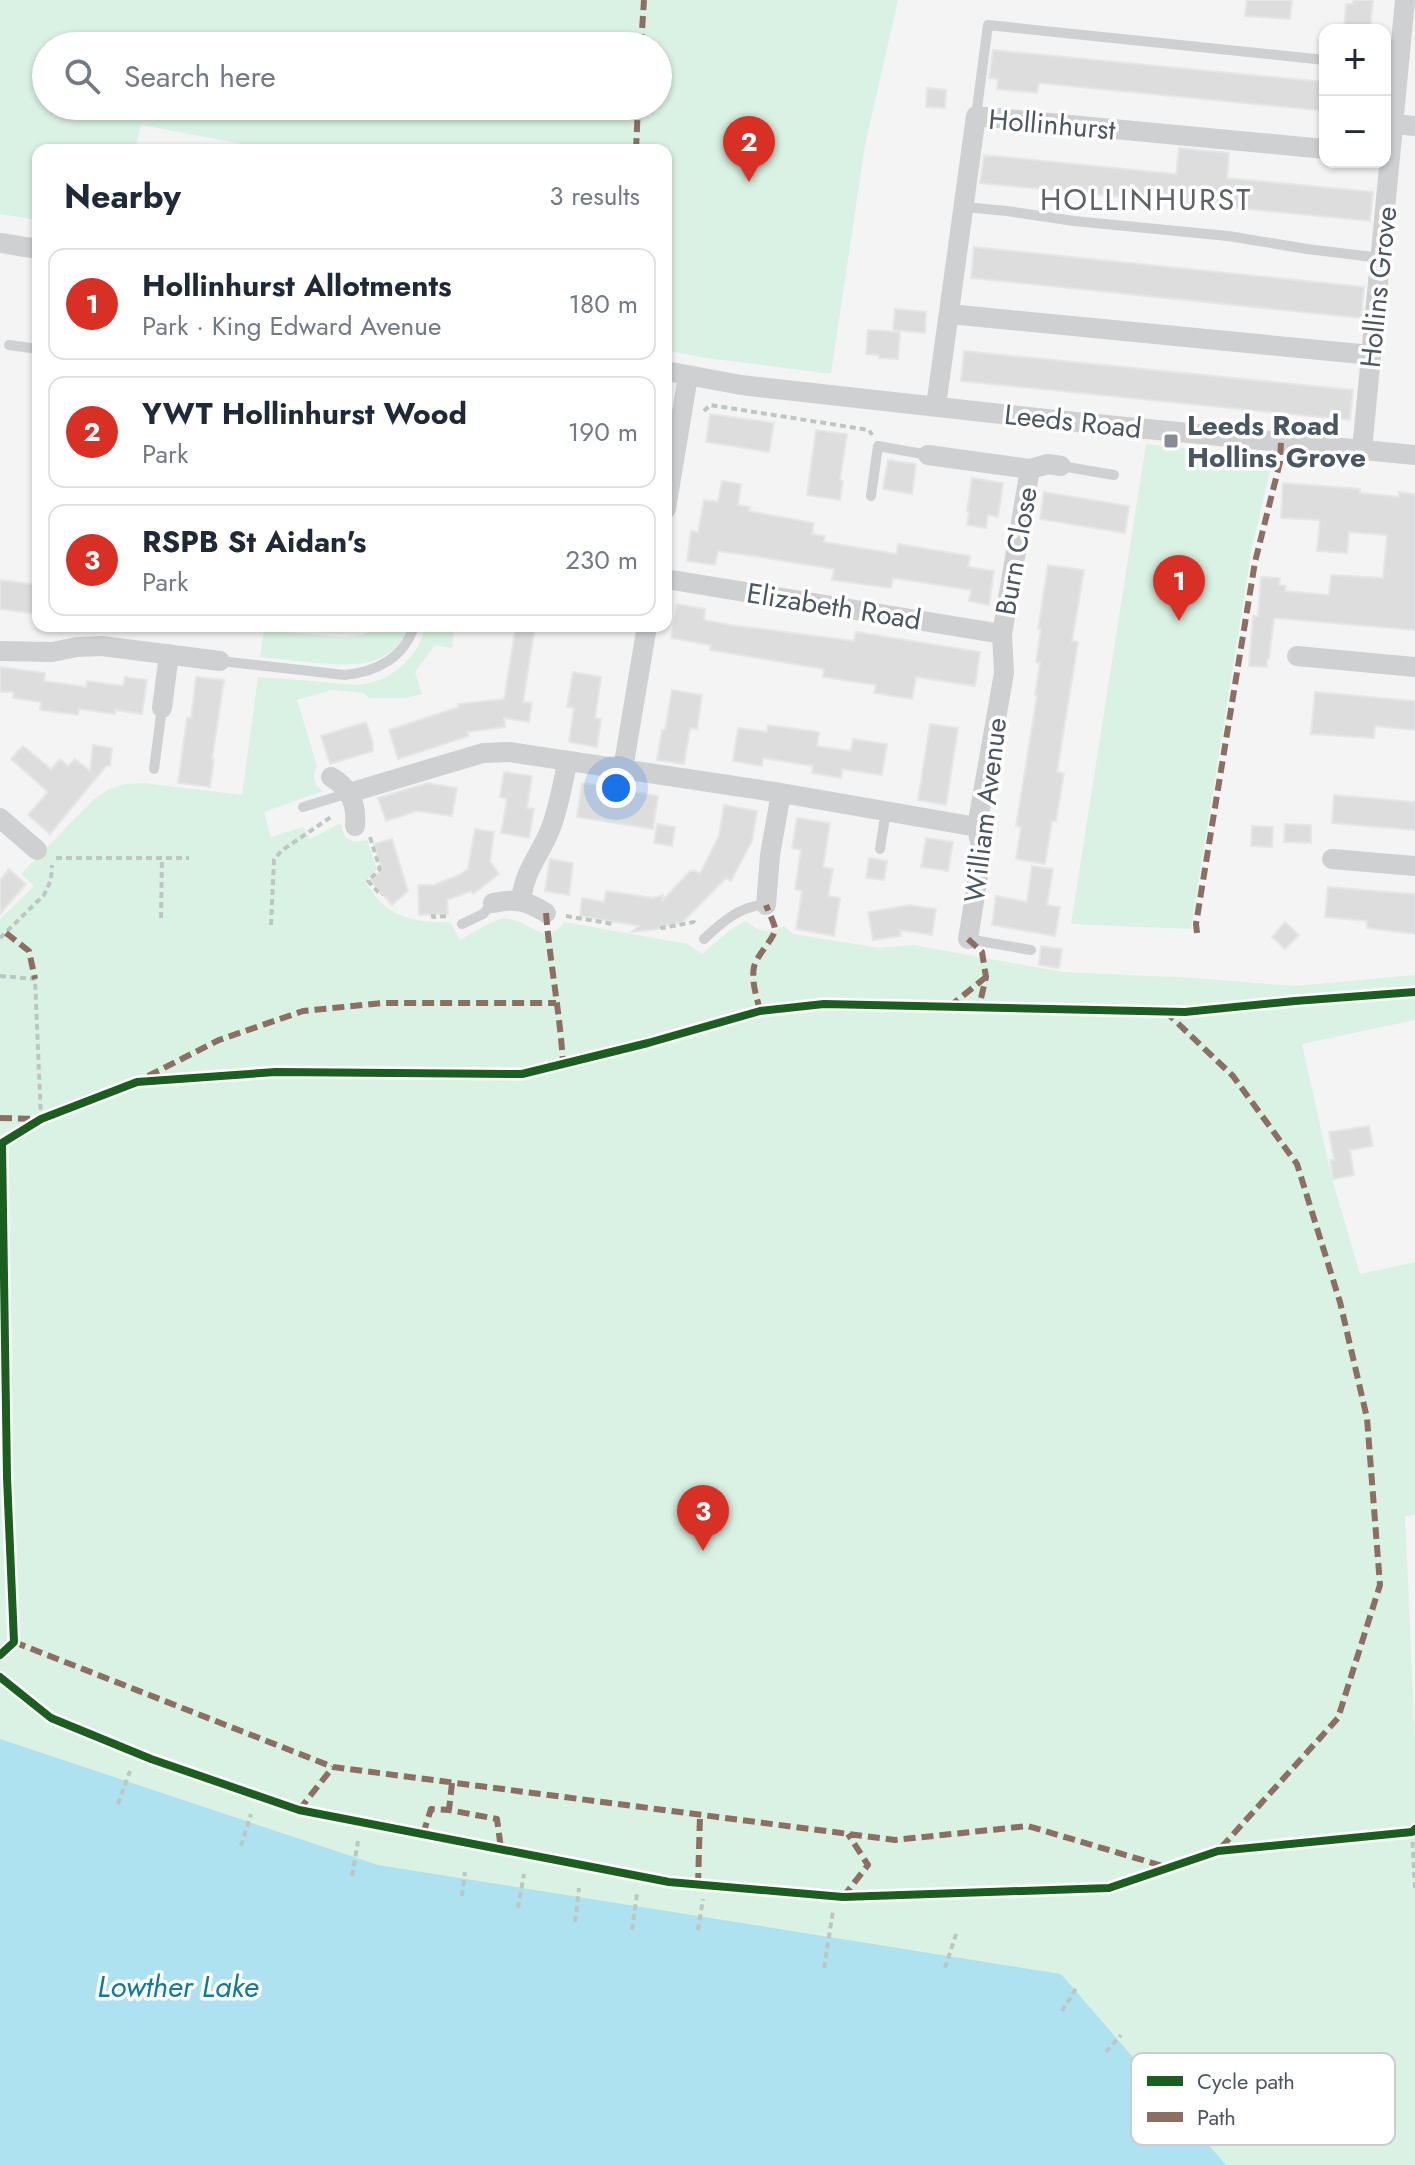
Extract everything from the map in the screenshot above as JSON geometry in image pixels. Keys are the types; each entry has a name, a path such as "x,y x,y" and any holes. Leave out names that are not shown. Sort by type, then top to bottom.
{"street":[{"name":"Hollins Grove","path":"1391,150 1405,125 1392,67 1405,0"},
{"name":"Hollinhurst","path":"936,406 976,116 1319,148"},
{"name":"Hollins Grove","path":"1362,450 1387,168"},
{"path":"0,243 32,248"},
{"path":"949,314 1371,355"},
{"name":"Leeds Road","path":"672,372 741,385 1055,420 1415,455"},
{"path":"672,431 682,410 688,376"},
{"name":"Burn Close","path":"928,455 1030,469 1048,464 1061,466"},
{"name":"Burn Close","path":"1002,634 1030,469"},
{"name":"Elizabeth Road","path":"672,580 1002,634"},
{"path":"623,769 646,632"},
{"name":"William Avenue","path":"968,939 982,852 977,827 1004,673 1002,634"},
{"path":"0,651 52,652 102,646 220,661"},
{"path":"162,708 169,654"},
{"path":"1297,656 1415,667"},
{"path":"331,777 343,785 353,808 483,753 509,752 781,793 977,827"},
{"path":"521,900 529,869 552,824 568,761"},
{"path":"766,905 770,855 781,793"},
{"path":"0,818 44,854"},
{"path":"1332,859 1415,866"},
{"path":"493,903 521,900 546,913"}],"lane":[{"path":"976,116 988,25 1319,59"},
{"path":"964,207 1228,236 1381,258"},
{"path":"9,345 32,348"},
{"path":"871,496 878,446 928,455"},
{"path":"1061,466 1114,475"},
{"path":"220,661 345,675 362,673 392,659 411,632"},
{"path":"154,769 162,708"},
{"path":"303,807 353,808"},
{"path":"880,849 886,811"},
{"path":"462,924 483,914 493,903"},
{"path":"706,938 742,910 754,905 766,905"},
{"path":"968,939 1031,950"}],"path":[{"path":"682,410 703,412 710,405 869,430 878,446"},
{"path":"271,925 272,866 277,855 353,808 368,831 380,869 368,881 382,894"},
{"path":"0,938 44,895 51,880 44,854 189,858"},
{"path":"161,918 162,858"},
{"path":"546,913 613,922"},
{"path":"661,926 694,922 706,938"},
{"path":"0,976 35,979 41,1119"},
{"path":"118,1804 130,1771"},
{"path":"241,1846 251,1814"},
{"path":"1400,1833 1413,1831 1415,1888"},
{"path":"352,1876 358,1841"},
{"path":"462,1896 465,1872"},
{"path":"518,1908 524,1874"},
{"path":"575,1922 579,1888"},
{"path":"632,1930 637,1894"},
{"path":"698,1930 703,1899"},
{"path":"824,1968 833,1911"},
{"path":"945,1968 956,1934"},
{"path":"1062,2011 1077,1987"},
{"path":"1106,2052 1121,2035"}],"green space":[{"path":"0,0 898,0 865,145 831,374 672,351 672,144 243,144 141,125 136,144 32,144 32,219 0,214"},
{"path":"1146,444 1273,458 1252,547 1191,929 1071,924"},
{"path":"264,632 343,637 368,632 406,632 393,650 359,664 260,657"},
{"path":"423,632 454,632 452,648 435,645 415,672 422,694 405,698 369,698 364,693 332,690 297,700 317,766 314,780 323,791 264,812 271,837 303,827 310,839 341,823 343,833 349,839 357,842 367,840 377,869 365,882 383,905 408,918 450,922 460,940 501,919 518,921 550,933 564,922 688,944 702,954 730,930 746,921 764,931 784,926 793,934 879,948 913,945 1063,972 1295,986 1415,975 1415,1020 1302,1044 1332,1179 1360,1274 1415,1262 1415,1515 1405,1516 1415,1740 1415,2165 0,2165 0,919 34,886 21,874 94,799 109,789 143,783 242,795 258,677 365,684 386,677 404,664"}],"water":[{"name":"Lowther Lake","path":"0,1739 378,1865 1061,1974 1131,2055 1131,2145 1209,2145 1226,2165 0,2165"}],"building":[{"path":"1247,0 1292,0 1290,19 1245,16"},
{"path":"1353,0 1373,0 1371,24 1344,24 1346,4 1352,4"},
{"path":"993,50 1319,81 1319,110 1039,83 1037,93 997,89 998,79 989,78"},
{"path":"927,88 946,90 945,108 926,107"},
{"path":"1179,148 1229,153 1227,178 1373,192 1370,221 980,183 984,155 1176,174"},
{"path":"974,247 1364,287 1361,318 971,278"},
{"path":"895,309 926,312 925,333 893,330"},
{"path":"868,330 900,332 898,359 866,354"},
{"path":"964,351 1353,390 1350,420 961,381"},
{"path":"710,414 774,423 769,452 706,442"},
{"path":"816,430 847,434 840,500 807,495"},
{"path":"888,460 916,464 912,494 883,489"},
{"path":"972,478 1003,483 998,517 988,515 986,528 967,525"},
{"path":"722,481 741,484 738,505 750,507 749,511 814,523 812,534 825,536 824,542 897,554 898,544 970,556 968,567 994,571 989,605 969,601 971,590 893,578 891,588 832,580 834,569 718,551 715,565 687,561 691,531 698,532 704,500 718,502"},
{"path":"1283,483 1360,489 1360,493 1399,497 1399,492 1415,494 1415,630 1274,618 1267,667 1249,666 1253,616 1258,616 1261,577 1280,578 1279,585 1286,586 1285,591 1329,595 1331,575 1383,578 1387,535 1349,532 1347,553 1317,551 1320,520 1281,518"},
{"path":"1044,492 1129,506 1125,533 1040,519"},
{"path":"1048,565 1084,570 1072,641 1078,642 1057,772 1064,773 1045,864 1016,859 1021,827 1016,826 1037,696 1040,663 1036,662 1041,629 1038,629"},
{"path":"0,580 32,584 32,613 0,609"},
{"path":"677,604 705,609 704,620 731,625 854,641 856,632 980,652 975,686 916,677 912,699 874,693 876,685 823,677 824,669 710,650 711,645 671,638"},
{"path":"515,632 534,632 523,702 532,703 529,722 504,718 505,727 467,732 469,736 398,759 389,730 459,707 458,704 504,699"},
{"path":"0,667 45,673 44,681 86,687 87,681 123,686 125,677 147,680 142,714 79,709 78,715 40,710 41,702 13,698 14,692 0,692"},
{"path":"573,672 601,677 595,718 601,719 597,747 569,742 574,708 567,707"},
{"path":"196,677 224,680 210,787 178,783"},
{"path":"672,690 702,695 697,729 690,728 684,764 657,760"},
{"path":"1315,692 1415,701 1415,730 1375,726 1374,738 1311,734"},
{"path":"366,722 373,751 330,764 321,736"},
{"path":"930,724 958,728 946,805 918,800"},
{"path":"768,725 819,732 817,746 851,751 853,739 887,744 882,775 842,769 841,778 812,773 813,766 763,758 762,766 733,761 738,728 767,732"},
{"path":"93,745 112,748 110,766 106,766 50,834 28,815 48,792 11,759 23,746 51,769 60,759 68,766 75,759 90,771"},
{"path":"504,772 532,776 527,808 534,809 529,838 501,833 507,799 500,797"},
{"path":"428,783 457,788 452,816 417,811 386,821 378,798"},
{"path":"582,783 658,796 653,829 577,817"},
{"path":"1334,795 1415,802 1415,830 1332,823"},
{"path":"724,805 757,811 752,841 731,881 726,878 683,922 632,932 639,926 580,916 582,898 604,902 606,891 653,898 663,895 663,900 690,871 700,874 719,836"},
{"path":"797,818 830,823 823,867 833,869 828,896 840,898 834,936 796,929 802,891 795,889 801,850 792,848"},
{"path":"657,824 675,827 672,846 654,843"},
{"path":"1285,824 1311,825 1311,843 1284,842"},
{"path":"1252,826 1273,827 1272,847 1251,846"},
{"path":"475,829 494,832 490,861 499,874 473,894 471,891 447,900 448,914 419,915 418,885 434,885 468,869"},
{"path":"926,838 953,842 948,871 921,867"},
{"path":"392,839 408,891 392,905 370,880 382,870 374,844"},
{"path":"869,858 887,861 884,880 866,878"},
{"path":"550,859 573,863 569,895 545,891"},
{"path":"1032,866 1053,869 1047,905 1060,907 1055,936 992,925 996,896 1027,902"},
{"path":"9,869 26,884 0,914 0,880"},
{"path":"1328,887 1415,894 1415,934 1367,928 1367,921 1325,917"},
{"path":"910,905 936,909 932,935 900,930 901,936 873,940 868,912"},
{"path":"1285,922 1299,935 1285,949 1272,937"},
{"path":"1041,946 1062,949 1059,968 1039,965"},
{"path":"1369,1126 1373,1146 1350,1150 1354,1175 1333,1179 1330,1160 1334,1160 1329,1132"}],"marked path":[{"path":"642,32 644,0"},
{"path":"636,144 637,120"},
{"path":"1197,933 1255,562 1280,462 1281,442"},
{"path":"760,1011 754,967 775,929 766,905"},
{"path":"546,913 563,1063"},
{"path":"6,933 29,951 35,979"},
{"path":"968,939 982,952 986,977 979,1007"},
{"path":"949,1007 986,977"},
{"path":"148,1076 219,1040 303,1011 383,1003 556,1003"},
{"path":"1165,1011 1233,1076 1297,1164 1340,1302 1367,1418 1380,1585 1338,1718 1218,1851"},
{"path":"0,1118 37,1119"},
{"path":"14,1642 333,1767 895,1840 1028,1826 1166,1867"},
{"path":"299,1810 333,1767"},
{"path":"452,1783 449,1810 497,1819 501,1849"},
{"path":"423,1834 431,1809 449,1810"},
{"path":"698,1885 700,1815"},
{"path":"843,1897 868,1865 848,1834"}],"cycle path":[{"path":"0,1655 14,1642 7,1477 2,1143 41,1119 137,1082 276,1072 522,1074 760,1011 824,1004 1185,1012 1415,992"},
{"path":"0,1677 51,1718 151,1759 299,1810 669,1882 843,1897 1109,1888 1218,1851 1412,1832 1415,1829"}],"place":[{"name":"YWT Hollinhurst Wood","path":"749,182"},
{"name":"Leeds Road Hollins Grove","path":"1171,441"},
{"name":"Hollinhurst Allotments","path":"1179,621"},
{"name":"RSPB St Aidan's","path":"703,1551"}],"district":[{"name":"HOLLINHURST","path":"1146,200"}]}
